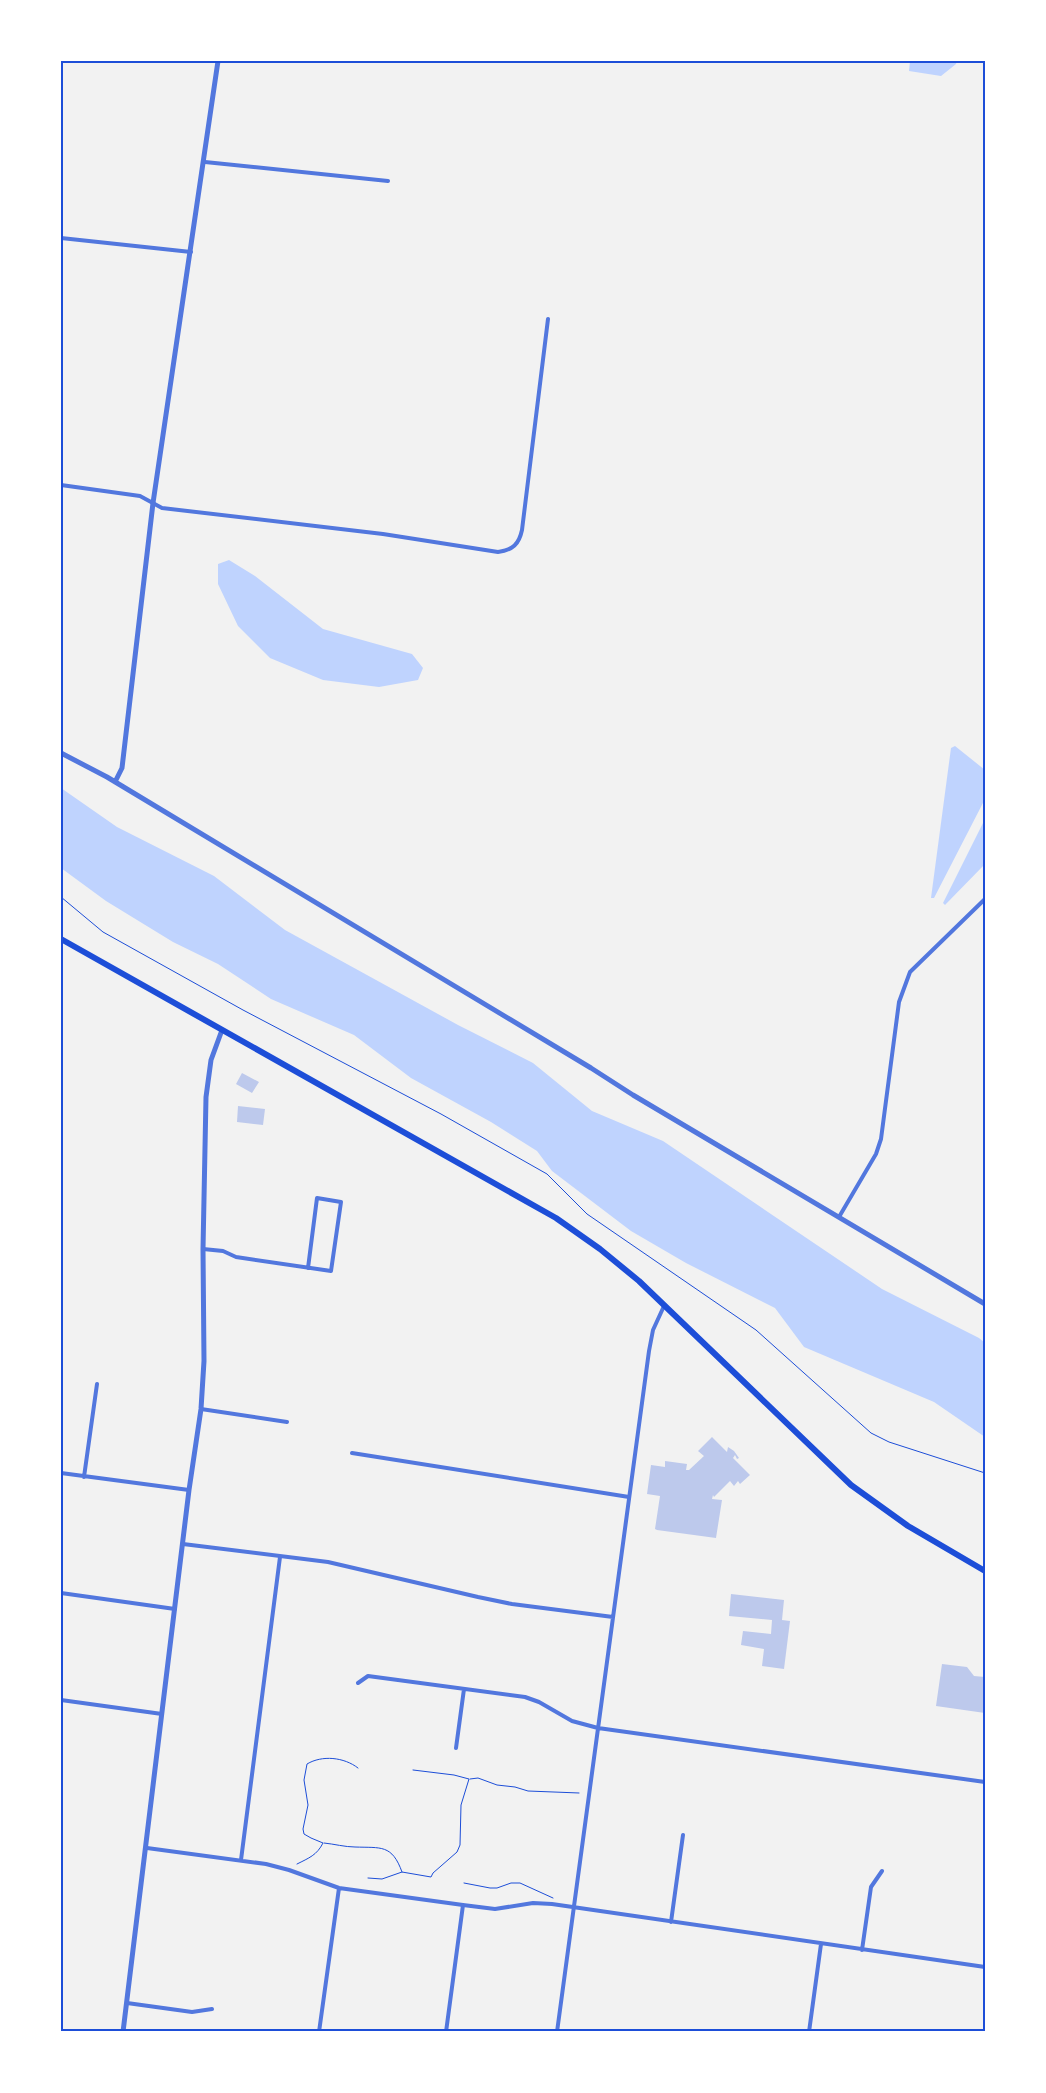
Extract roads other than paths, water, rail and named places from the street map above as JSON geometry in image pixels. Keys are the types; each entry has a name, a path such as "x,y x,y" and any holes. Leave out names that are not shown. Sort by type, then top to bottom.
{"main road":[{"path":"61,939 556,1218 618,1264 665,1305 851,1485 908,1526 985,1571"}],"street":[{"path":"115,782 122,768 153,503 218,61"},
{"path":"204,162 388,181"},
{"path":"61,238 191,252"},
{"path":"61,485 140,496 162,508 383,534 498,552 511,549 517,544 522,530 548,319"},
{"path":"61,753 115,782 591,1068 641,1100 985,1304"},
{"path":"839,1217 876,1154 882,1139 899,1002 903,987 910,972 985,899"},
{"path":"123,2032 147,1848 189,1490 201,1409 205,1318 203,1250 206,1097 212,1060 222,1030"},
{"path":"203,1250 223,1251 236,1256 308,1268 331,1271 341,1202 317,1198 308,1268"},
{"path":"557,2032 647,1364 653,1330 665,1305"},
{"path":"84,1477 97,1384"},
{"path":"201,1409 287,1422"},
{"path":"352,1453 629,1497"},
{"path":"61,1474 189,1490"},
{"path":"183,1544 328,1562 512,1604 613,1617"},
{"path":"241,1860 280,1557"},
{"path":"61,1593 175,1609"},
{"path":"358,1683 368,1676 525,1697 539,1702 572,1721 598,1728 985,1782"},
{"path":"456,1748 464,1689"},
{"path":"61,1700 162,1714"},
{"path":"671,1922 683,1835"},
{"path":"147,1848 241,1860 283,1868 339,1888 463,1906 495,1909 533,1903 985,1967"},
{"path":"862,1950 871,1887 882,1871"},
{"path":"318,2032 339,1888"},
{"path":"446,2032 463,1906"},
{"path":"809,2032 821,1944"},
{"path":"127,2003 192,2012 212,2009"}],"water":[{"path":"910,61 957,61 956,64 941,76 909,71"},
{"path":"229,560 255,576 323,629 412,654 423,668 418,680 379,687 323,680 270,658 238,626 218,584 218,564"},
{"path":"955,746 985,770 985,799 934,898 931,898 951,748"},
{"path":"61,788 117,827 214,876 285,930 458,1025 533,1063 592,1111 663,1141 882,1289 979,1338 985,1343 985,1437 934,1402 804,1347 775,1308 686,1263 631,1231 552,1171 537,1151 491,1122 411,1078 354,1035 271,999 218,964 173,942 106,901 61,868"},
{"path":"985,819 985,864 945,905 943,903"}]}
